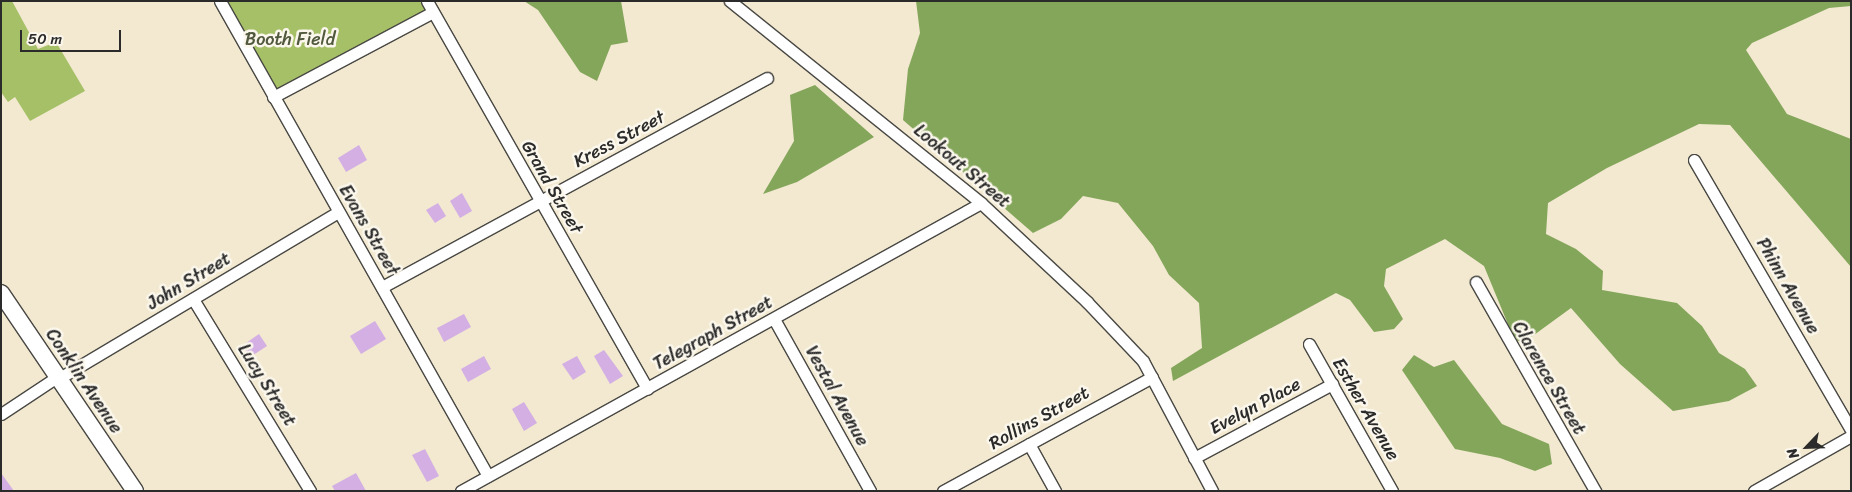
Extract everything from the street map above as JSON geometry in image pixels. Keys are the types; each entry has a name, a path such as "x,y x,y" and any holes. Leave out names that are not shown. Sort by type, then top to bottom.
{"main road":[{"name":"Conklin Avenue","path":"1,293 135,491"}],"street":[{"name":"Evans Street","path":"220,1 488,476"},
{"name":"Grand Street","path":"427,1 647,389"},
{"name":"Lookout Street","path":"730,1 981,203 1086,302 1152,377 1212,491"},
{"path":"273,97 433,12"},
{"name":"Kress Street","path":"382,288 767,78"},
{"name":"Phinn Avenue","path":"1694,160 1851,430"},
{"name":"Telegraph Street","path":"461,491 981,203"},
{"name":"John Street","path":"1,414 58,378 338,212"},
{"name":"Clarence Street","path":"1476,282 1594,491"},
{"name":"Lucy Street","path":"193,299 310,491"},
{"name":"Vestal Avenue","path":"774,319 866,489"},
{"name":"Esther Avenue","path":"1309,344 1392,491"},
{"name":"Rollins Street","path":"943,491 1152,377"},
{"name":"Evelyn Place","path":"1194,458 1332,384"},
{"path":"1754,491 1851,436"},
{"path":"1029,444 1055,491"}],"green space":[{"path":"1,1 12,1 38,49 56,42 85,91 30,121 15,97 8,102 1,92"},
{"name":"Booth Field","path":"225,1 421,1 426,10 275,91"},
{"path":"524,1 621,1 628,42 611,45 597,81 580,72 538,10"},
{"path":"916,1 1851,1 1851,6 1829,8 1752,43 1746,50 1787,114 1851,139 1851,267 1730,125 1699,124 1607,168 1548,203 1546,234 1576,249 1603,271 1602,290 1677,303 1702,326 1719,353 1745,369 1757,386 1729,401 1673,411 1620,364 1571,308 1523,343 1514,339 1484,266 1445,239 1386,269 1384,286 1403,319 1394,329 1374,332 1350,300 1336,293 1173,381 1171,368 1202,348 1199,303 1169,275 1153,246 1118,203 1083,196 1061,219 1033,233 903,120 908,69 920,33"},
{"path":"815,85 874,137 797,182 763,194 794,141 790,95"},
{"path":"1414,355 1434,367 1454,360 1502,424 1549,444 1552,464 1535,471 1500,458 1455,449 1402,370"}],"building":[{"path":"359,145 367,160 346,172 338,158"},
{"path":"462,193 472,211 460,218 450,201"},
{"path":"438,203 446,216 435,223 426,210"},
{"path":"464,314 471,327 444,342 437,328"},
{"path":"375,321 386,339 361,354 350,336"},
{"path":"259,334 267,346 250,357 242,346"},
{"path":"604,350 623,376 610,384 594,356"},
{"path":"484,356 491,369 468,382 461,369"},
{"path":"577,356 586,372 573,380 562,364"},
{"path":"524,402 537,423 524,431 512,409"},
{"path":"425,449 439,476 427,482 412,455"},
{"path":"1,473 14,491 1,491"},
{"path":"356,473 366,491 335,491 332,486"}]}
